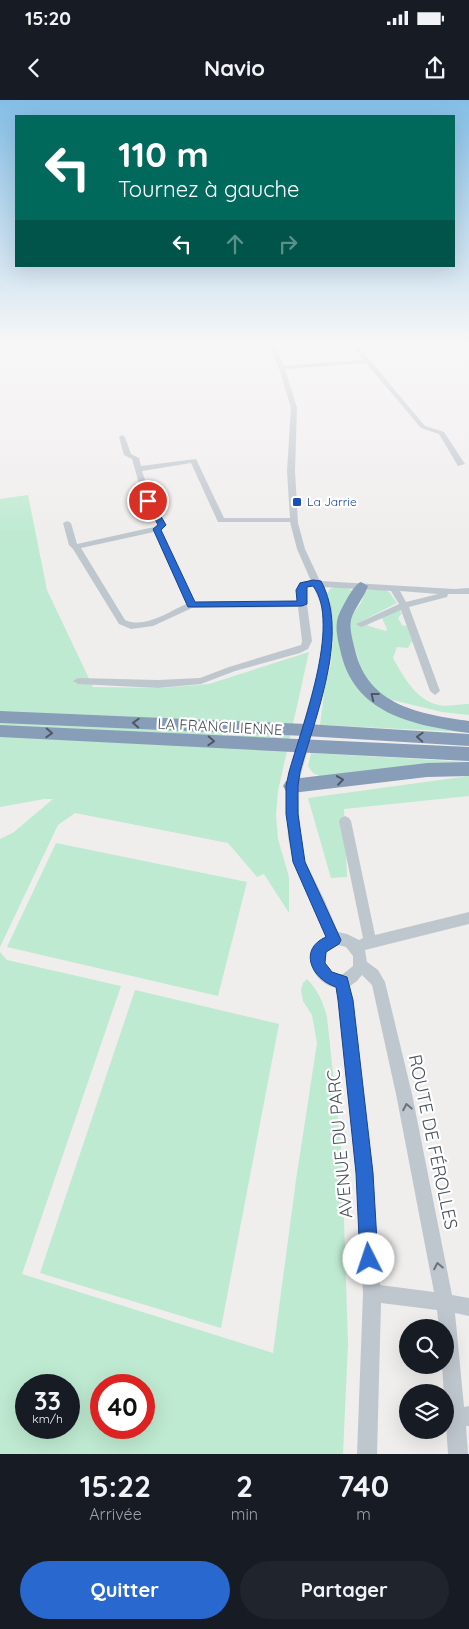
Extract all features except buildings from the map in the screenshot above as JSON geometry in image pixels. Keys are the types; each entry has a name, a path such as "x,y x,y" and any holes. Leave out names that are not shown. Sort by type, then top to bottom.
{"highway":[{"path":"361,586 358,597 344,616 343,623 352,668 360,683 374,697 396,710 420,718 469,727"},
{"name":"LA FRANCILIENNE","path":"0,717 306,730 469,740"},
{"name":"LA FRANCILIENNE","path":"0,730 469,754"},
{"path":"292,786 427,770 469,768"}],"street":[{"path":"294,409 291,450 294,520 301,549 318,583 326,607 328,634 325,662 292,786 293,822 299,862 318,900 334,940"},
{"path":"408,409 423,427 442,433 461,464"},
{"path":"76,547 157,529 162,525 148,501 135,458 128,455 122,437"},
{"path":"138,468 194,461 221,520 294,520"},
{"path":"67,523 73,545 122,622 131,626 153,623 192,605 302,604"},
{"path":"157,529 192,605"},
{"path":"78,681 158,684 201,681 232,670 297,652 305,647 307,641 301,590 303,584 318,583 454,592 469,591"},
{"path":"393,588 404,605 435,691"},
{"path":"362,624 404,605 454,592"},
{"path":"345,820 370,942"},
{"path":"356,947 469,918"},
{"path":"334,940 346,941 356,947 361,960 361,966 354,977 342,982 334,980 323,973 317,961 323,945 334,940"},
{"name":"ROUTE DE FÉROLLES","path":"361,966 373,975 378,982 404,1094 444,1302 462,1417 458,1454"},
{"name":"AVENUE DU PARC","path":"342,982 364,1173 372,1294 367,1454"},
{"path":"372,1294 444,1302 469,1307"}],"green space":[{"path":"28,495 47,590 93,687 161,688 209,684 309,652 278,791 276,815 278,839 289,877 289,913 264,874 257,877 228,843 75,813 58,825 0,947 0,839 14,832 53,799 0,807 0,499"},
{"path":"336,587 347,588 355,592 344,610 360,688 464,732 320,725 325,687 331,664 333,639 327,594 330,589"},
{"path":"383,589 389,592 397,603 362,621 369,626 386,631 387,629 382,618 399,610 402,613 398,618 402,625 407,626 412,641 408,648 397,647 393,658 406,679 417,693 430,702 442,706 469,704 469,715 442,712 388,699 365,682 350,632 349,618 361,603 365,592"},
{"path":"311,753 469,762 469,764 322,777 313,773 308,766"},
{"path":"469,776 469,796 344,809 347,877 331,878 308,798"},
{"path":"56,843 247,882 218,996 7,947"},
{"path":"0,952 7,960 121,986 22,1274 273,1353 296,1180 317,1043 312,1015 303,1001 301,990 303,983 307,979 314,987 320,996 327,1017 342,1157 348,1344 343,1454 0,1454"},
{"path":"135,990 279,1024 221,1328 40,1273"}],"place":[{"name":"La Jarrie","path":"297,502"}],"route":[{"path":"148,501 162,525 157,529 192,605 302,604 301,590 303,584 318,583 326,607 328,634 325,662 294,772 292,814 299,862 318,900 334,940 328,941 323,945 317,961 319,967 328,978 342,982 364,1173 369,1259"}]}
